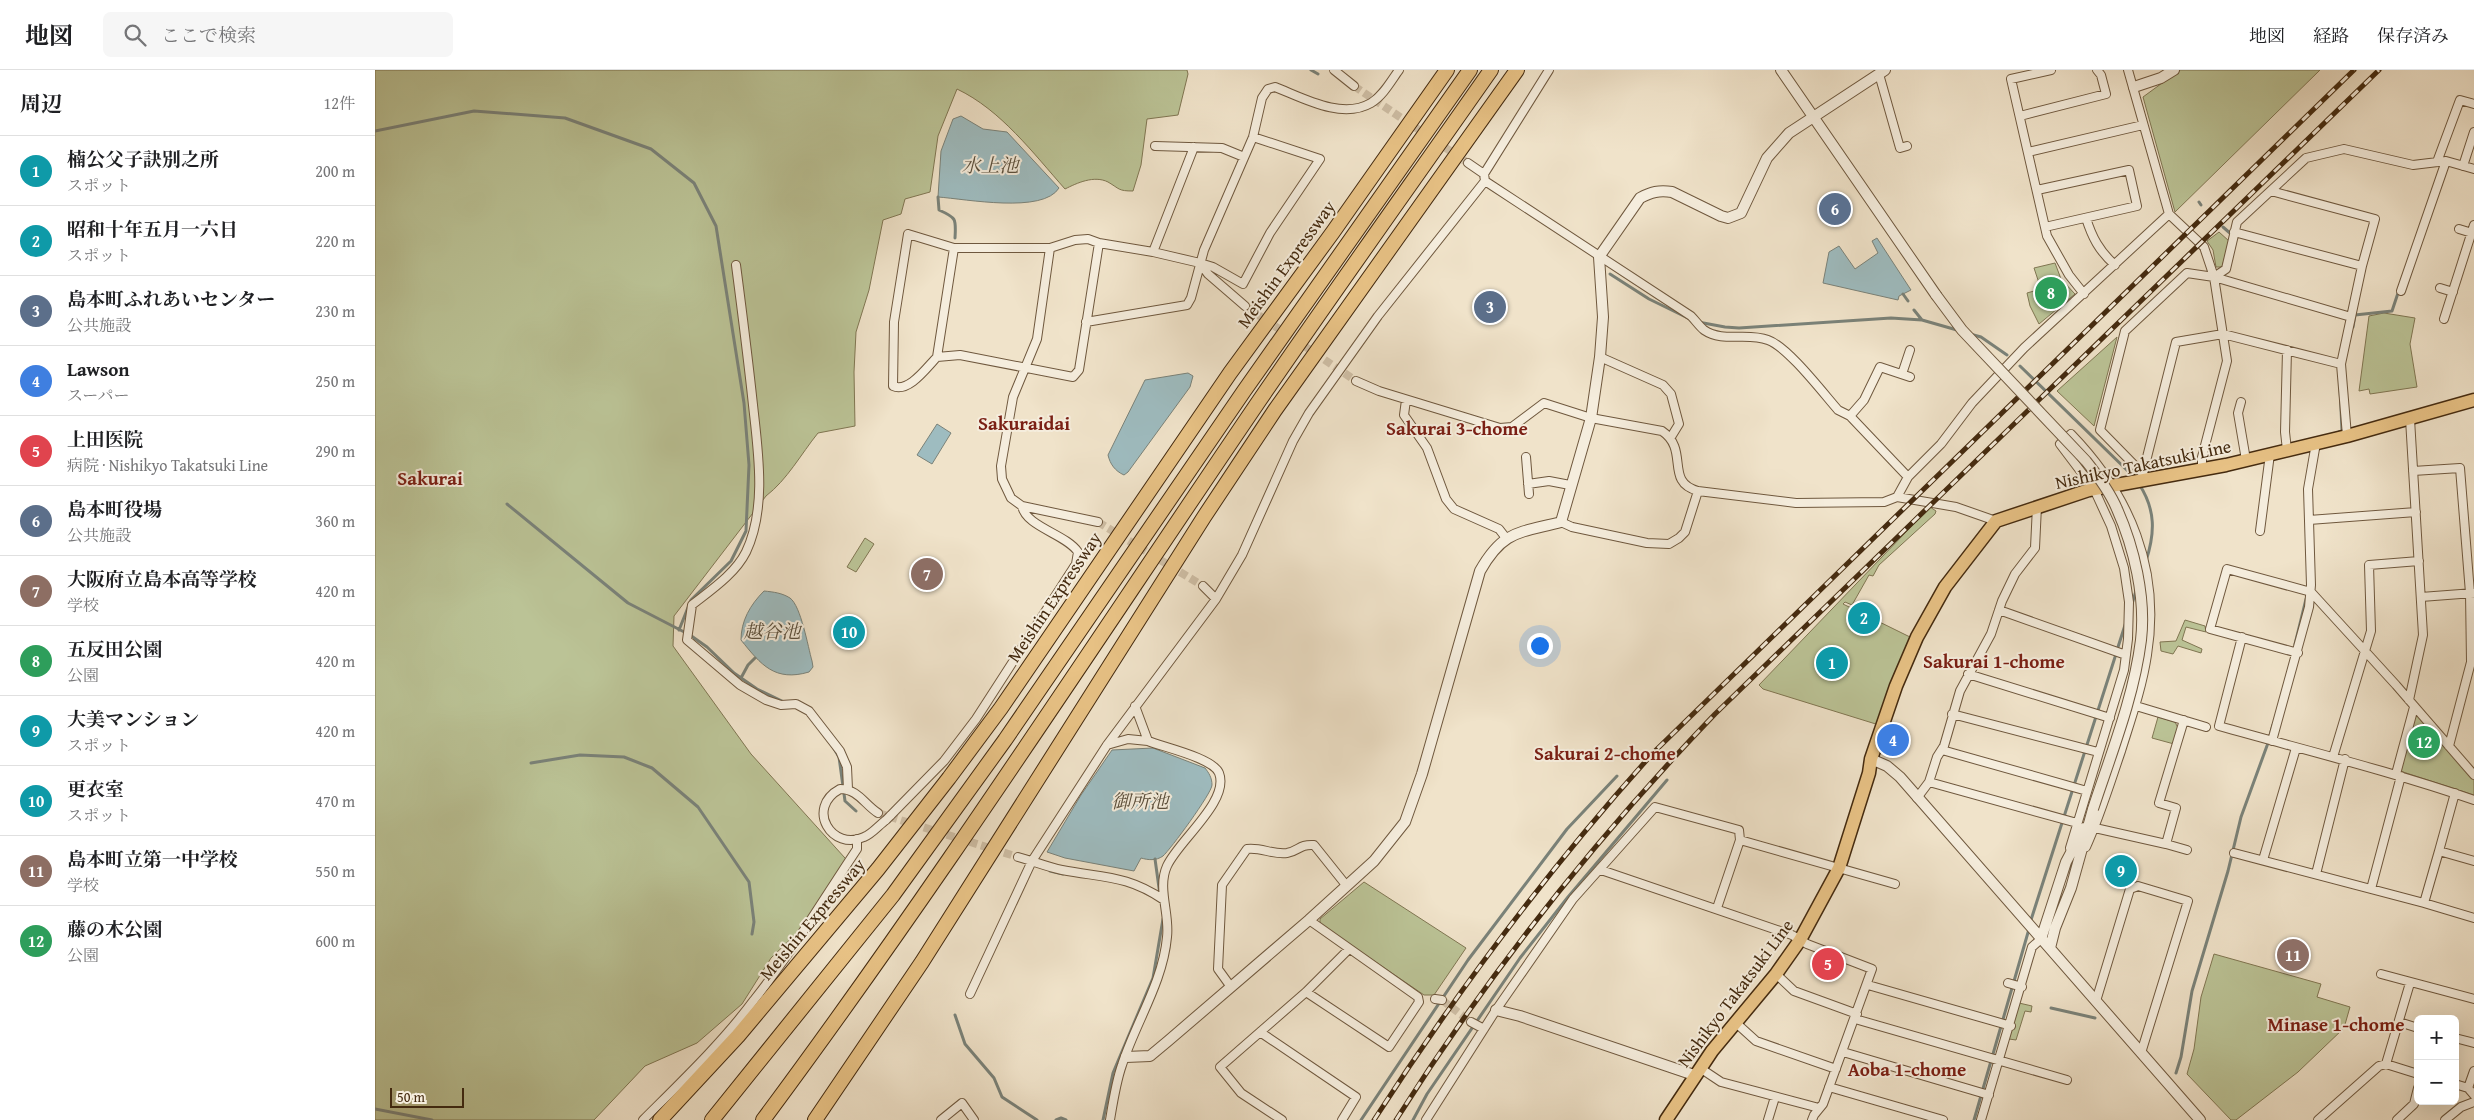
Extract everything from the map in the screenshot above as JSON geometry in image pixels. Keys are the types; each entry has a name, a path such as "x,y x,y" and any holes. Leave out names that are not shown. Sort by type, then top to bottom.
{"highway":[{"name":"Meishin Expressway","path":"660,1120 745,1029 866,884 949,778 1007,700 1230,373 1333,232 1447,70"},
{"path":"712,1120 887,903 994,756 1239,399 1470,70"},
{"path":"763,1120 847,1008 999,789 1259,401 1491,70"},
{"path":"815,1120 922,962 1204,517 1270,418 1517,70"}],"main road":[{"name":"Nishikyo Takatsuki Line","path":"1666,1120 1697,1071 1776,974 1800,940 1839,868 1869,774 1871,759 1896,686 1933,606 1971,552 1996,521 2093,489 2246,460 2347,436 2474,400"}],"street":[{"path":"1334,70 1354,86"},
{"path":"1086,322 1187,304 1191,298 1200,263 1253,137 1262,98 1268,90 1275,88 1332,108 1358,109 1373,102 1385,91 1399,70"},
{"path":"970,994 1031,863 1107,744 1216,599 1242,555 1293,441 1309,413 1378,316 1485,177 1549,70"},
{"path":"1781,70 1962,330 2086,461 2103,483 2117,509 2133,558 2141,612 2141,639 2132,686 2093,809 2077,869"},
{"path":"2051,70 2011,79 2047,236 2069,275 2084,294"},
{"path":"2020,116 2106,94 2101,75 2097,70"},
{"path":"2128,70 2169,214 2204,246 2215,277 2227,361 2203,457 2202,468"},
{"path":"2134,87 2161,78 2174,70"},
{"path":"1561,522 1570,485 1591,418 1600,357 1603,317 1599,257 1640,198 1650,193 1672,192 1721,216 1728,218 1741,213 1772,150 1789,132 1882,72 1900,148"},
{"path":"2401,291 2460,100 2474,104"},
{"path":"2028,152 2143,125"},
{"path":"2463,166 2474,132"},
{"path":"954,248 937,357 907,386 898,388 893,386 894,322 908,234 954,248 1050,248 1075,240 1088,239 1099,243 1153,252 1200,263 1213,267 1243,284 1270,233 1320,159 1253,137"},
{"path":"1155,146 1222,148 1244,157"},
{"path":"1153,252 1194,147"},
{"path":"2215,277 2225,269 2237,222 2306,158 2344,149 2413,165 2442,161 2474,170"},
{"path":"1468,163 1599,257 1693,318 1699,326 1717,336 1755,337 1769,340 1782,349 1839,410 1849,416 1908,477"},
{"path":"2037,190 2129,170 2137,206 2045,227"},
{"path":"2271,191 2375,219 2362,266 2341,364 2347,436"},
{"path":"1897,497 1908,477 1941,444 1978,396 2024,348 2169,214"},
{"path":"2086,218 2092,237 2099,249 2115,265"},
{"path":"2444,320 2473,229 2459,229"},
{"path":"2234,232 2362,266"},
{"path":"937,357 961,355 1073,377 1079,370 1099,243"},
{"path":"1050,248 1037,339 1013,397 1001,466 1006,490 1011,498 1022,506 1098,522"},
{"path":"1200,263 1208,274 1245,306"},
{"path":"736,265 758,448 758,498 751,538 745,552 738,565 692,605 687,640 740,685 766,700 784,705 795,704 809,711 840,751 847,767 845,789"},
{"path":"2141,479 2100,430 2125,331 2187,273 2215,277 2351,317"},
{"path":"2440,288 2453,292"},
{"path":"2141,479 2176,342 2223,334 2341,364"},
{"path":"1901,374 1910,350"},
{"path":"2287,350 2285,432 2287,450"},
{"path":"1600,357 1663,385 1671,394 1679,424 1671,437"},
{"path":"1849,416 1864,400 1878,369 1883,367 1910,377"},
{"path":"1356,380 1405,400 1500,428 1512,426 1543,403 1591,418 1651,427 1671,437 1676,447 1679,476 1682,483 1689,489 1697,491 1796,503 1884,502 1897,497 1956,507 1996,521"},
{"path":"1405,400 1404,415 1427,448 1446,499 1454,509 1499,529 1505,538"},
{"path":"2241,402 2238,413 2246,460"},
{"path":"2371,889 2398,775 2423,635 2410,419"},
{"path":"1981,1120 2032,947 2041,939 2066,862 2098,752 2110,718 2126,655 2129,611 2124,568 2111,526 2093,489 2060,444 2071,434 2095,460 2114,486 2138,538 2148,582 2149,637 2136,706 2095,828 2077,869 2055,928 2050,948"},
{"path":"2272,742 2298,653 2311,592 2308,489 2316,443"},
{"path":"2260,531 2270,454"},
{"path":"1526,457 1529,494"},
{"path":"2413,470 2460,468 2472,593 2471,662 2449,746"},
{"path":"1529,484 1549,481 1570,485"},
{"path":"1126,1057 1150,1056 1309,920 1380,855 1405,822 1423,774 1480,571 1494,548 1505,538 1561,522 1572,527 1647,543 1669,544 1685,532 1697,491"},
{"path":"643,1120 676,1088 753,1002 807,928 864,836 888,818 944,761 976,719 1075,564 1078,552 1073,545 1035,522 1023,511 1022,506"},
{"path":"1917,798 1929,782 1968,674 1991,634 2015,574 2035,548 2037,506"},
{"path":"2309,520 2416,512"},
{"path":"2333,757 2371,631 2369,565 2419,560"},
{"path":"2298,653 2210,629 2227,569 2311,592 2366,651 2474,774"},
{"path":"1203,586 1216,599"},
{"path":"2421,597 2472,593"},
{"path":"1999,610 2126,655"},
{"path":"2242,637 2219,726 2398,775 2474,800"},
{"path":"1968,674 2110,718"},
{"path":"1135,706 1148,742"},
{"path":"2136,706 2206,727"},
{"path":"1952,714 2098,752"},
{"path":"2166,844 2176,808 2159,803 2184,720"},
{"path":"1107,744 1128,739 1148,742 1210,762 1219,771 1221,783 1211,808 1166,866 1162,898 1168,917 1167,937 1160,973 1122,1064 1110,1120"},
{"path":"2263,860 2296,748"},
{"path":"1941,750 2087,791"},
{"path":"1871,759 1894,771 2200,1120"},
{"path":"2316,874 2345,760"},
{"path":"1929,782 2077,824"},
{"path":"864,836 843,839 833,834 823,823 826,800 845,789 855,792 868,807 878,812"},
{"path":"2424,903 2455,793"},
{"path":"1426,1120 1496,1010 1573,899 1601,870 1655,807 1739,830 1740,840 1717,908"},
{"path":"2066,862 2093,809"},
{"path":"2095,828 2187,850"},
{"path":"1740,840 1895,884"},
{"path":"1231,987 1218,969 1222,885 1247,848 1257,847 1279,853 1290,852 1303,844 1313,845 1347,885"},
{"path":"2439,851 2474,861"},
{"path":"2235,853 2474,918"},
{"path":"1018,856 1031,863 1060,870 1118,878 1143,886 1162,898"},
{"path":"1601,870 1717,908 1872,969 1868,985 1843,1052 1829,1087 1812,1120"},
{"path":"2096,1000 2130,889 2138,886 2188,901 2141,1053"},
{"path":"1306,992 1389,1047 1419,1002 1418,997 1348,950 1309,920"},
{"path":"1282,1120 1241,1093 1219,1067 1306,992 1348,950"},
{"path":"1776,974 1794,991 1856,1017 2067,1080"},
{"path":"2381,974 2474,999"},
{"path":"2008,983 2020,986"},
{"path":"2386,1064 2410,983"},
{"path":"1868,985 2009,1025"},
{"path":"1496,1010 1697,1071 1721,1082 1819,1108"},
{"path":"1471,1022 1484,1029"},
{"path":"1735,1022 1756,1041 1836,1069"},
{"path":"2399,1022 2414,1027"},
{"path":"1260,1032 1356,1097 1342,1120"},
{"path":"2459,1039 2474,1043"},
{"path":"1843,1052 1988,1095"},
{"path":"2318,1120 2379,1066 2386,1064 2414,1073"},
{"path":"2468,1088 2474,1071"},
{"path":"2459,1085 2468,1088 2474,1095"},
{"path":"1829,1087 1943,1120"},
{"path":"1768,1120 1775,1097"},
{"path":"2445,1120 2461,1107 2474,1102"},
{"path":"941,1120 961,1103 974,1120"},
{"path":"2397,1120 2414,1104"}],"green space":[{"path":"375,70 1187,70 1188,74 1178,115 1147,119 1141,165 1133,191 1122,190 1108,182 1097,179 1080,182 1065,189 1002,120 988,108 957,89 938,136 930,192 905,199 901,214 883,220 869,290 856,332 854,372 855,426 818,433 787,475 766,496 674,616 673,646 751,754 854,868 842,877 800,930 771,958 742,1004 697,1043 645,1066 594,1120 375,1120"},
{"path":"2180,70 2320,70 2175,212 2143,97"},
{"path":"2219,232 2229,241 2222,267 2216,267 2213,250 2207,241"},
{"path":"2055,263 2061,279 2075,294 2039,324 2030,306 2027,293 2041,289 2034,268"},
{"path":"2384,313 2415,318 2410,344 2417,387 2370,394 2369,389 2359,391 2369,316"},
{"path":"2117,337 2094,426 2057,391"},
{"path":"1930,507 1936,511 1935,514 1879,565 1873,576 1869,575 1852,605 1845,602 1843,604 1910,637 1887,696 1879,725 1763,689 1759,685"},
{"path":"865,538 874,544 856,572 847,567"},
{"path":"2185,620 2205,626 2206,632 2186,627 2182,640 2202,649 2201,653 2178,646 2173,654 2161,651 2160,642 2176,641"},
{"path":"2415,712 2474,780 2474,795 2400,771"},
{"path":"2158,717 2175,722 2178,728 2174,744 2152,738"},
{"path":"1364,882 1466,948 1434,995 1424,995 1320,924 1320,919"},
{"path":"2214,954 2321,984 2317,997 2350,1007 2344,1028 2298,1072 2236,1120 2231,1120 2187,1074 2194,1049 2201,997"},
{"path":"2019,1003 2032,1006 2031,1012 2025,1011 2016,1040 2009,1039"}],"water":[{"name":"水上池","path":"961,116 983,129 1007,132 1059,188 1050,196 1037,201 1021,203 984,202 938,197 941,151 953,119"},
{"path":"1877,238 1911,290 1899,296 1898,300 1823,283 1829,252 1839,246 1855,269 1878,253 1872,241"},
{"path":"1188,373 1193,376 1190,387 1128,472 1124,475 1118,471 1108,455 1145,380"},
{"path":"937,424 951,433 932,464 917,455"},
{"name":"越谷池","path":"764,591 775,592 790,598 798,609 812,661 813,667 809,672 797,675 778,673 762,664 741,640 741,633 747,614"},
{"name":"御所池","path":"1153,748 1205,768 1212,782 1210,790 1198,809 1182,833 1163,856 1152,860 1141,858 1134,871 1065,858 1047,852 1081,795 1112,750"}],"waterway":[{"path":"1311,70 1318,74"},
{"path":"375,131 474,111 565,118 651,149 694,183 716,226 744,403 749,465 746,531 731,561 691,600 679,630"},
{"path":"938,197 939,210 954,220 955,238"},
{"path":"2223,227 2231,234"},
{"path":"1610,274 1649,299 1692,320"},
{"path":"2353,327 2355,315 2392,311 2399,290"},
{"path":"1903,294 1908,301"},
{"path":"1914,310 1922,320 1957,330"},
{"path":"1698,322 1739,328 1891,318 1922,320"},
{"path":"1970,334 1981,337 2007,355"},
{"path":"2020,366 2134,477"},
{"path":"2339,432 2342,431 2340,387"},
{"path":"2139,484 2149,503 2152,522 2151,541 2146,561"},
{"path":"507,504 628,603 690,635 707,647 734,673 757,689 786,703"},
{"path":"2132,604 2136,591"},
{"path":"2295,644 2306,599"},
{"path":"2118,647 2126,622"},
{"path":"2030,923 2116,654"},
{"path":"741,678 748,665 755,658"},
{"path":"2271,732 2273,725"},
{"path":"2176,1073 2181,1057 2192,991 2228,871 2241,817 2268,743"},
{"path":"833,747 839,757 845,801 856,811"},
{"path":"531,763 580,755 624,757 652,768 698,807 749,882 754,922 752,934"},
{"path":"1361,1120 1468,960 1567,829 1617,776"},
{"path":"1413,1120 1427,1094 1520,958 1568,897 1667,780"},
{"path":"1155,859 1160,895"},
{"path":"1050,871 1063,874"},
{"path":"1103,1120 1113,1073 1153,978 1163,919"},
{"path":"1974,1120 2029,929"},
{"path":"2051,1008 2095,1018"},
{"path":"955,1015 965,1044 994,1078 1002,1097 1037,1120"},
{"path":"375,1109 432,1120"},
{"path":"1056,1120 1061,1118 1066,1120"}],"tunnel":[{"path":"1354,86 1468,163"},
{"path":"1245,306 1356,381"},
{"path":"1098,522 1203,586"},
{"path":"878,813 1018,857"},
{"path":"1442,1000 1471,1022"}],"railway":[{"path":"1374,1120 1439,1024 1507,930 1578,840 1654,752 2354,70"},
{"path":"1396,1120 1468,1013 1545,909 1627,810 1715,714 2379,70"}],"place":[{"name":"島本町役場","path":"1835,209"},
{"name":"五反田公園","path":"2051,293"},
{"name":"島本町ふれあいセンター","path":"1490,307"},
{"name":"大阪府立島本高等学校","path":"927,574"},
{"name":"昭和十年五月一六日","path":"1864,618"},
{"name":"更衣室","path":"849,632"},
{"name":"楠公父子訣別之所","path":"1832,663"},
{"name":"Lawson","path":"1893,740"},
{"name":"藤の木公園","path":"2424,742"},
{"name":"大美マンション","path":"2121,871"},
{"name":"島本町立第一中学校","path":"2293,955"},
{"name":"上田医院","path":"1828,964"}],"district":[{"name":"Sakuraidai","path":"1024,423"},
{"name":"Sakurai 3-chome","path":"1457,428"},
{"name":"Sakurai","path":"430,478"},
{"name":"Sakurai 1-chome","path":"1994,661"},
{"name":"Sakurai 2-chome","path":"1605,753"},
{"name":"Minase 1-chome","path":"2336,1024"},
{"name":"Aoba 1-chome","path":"1907,1069"}]}
